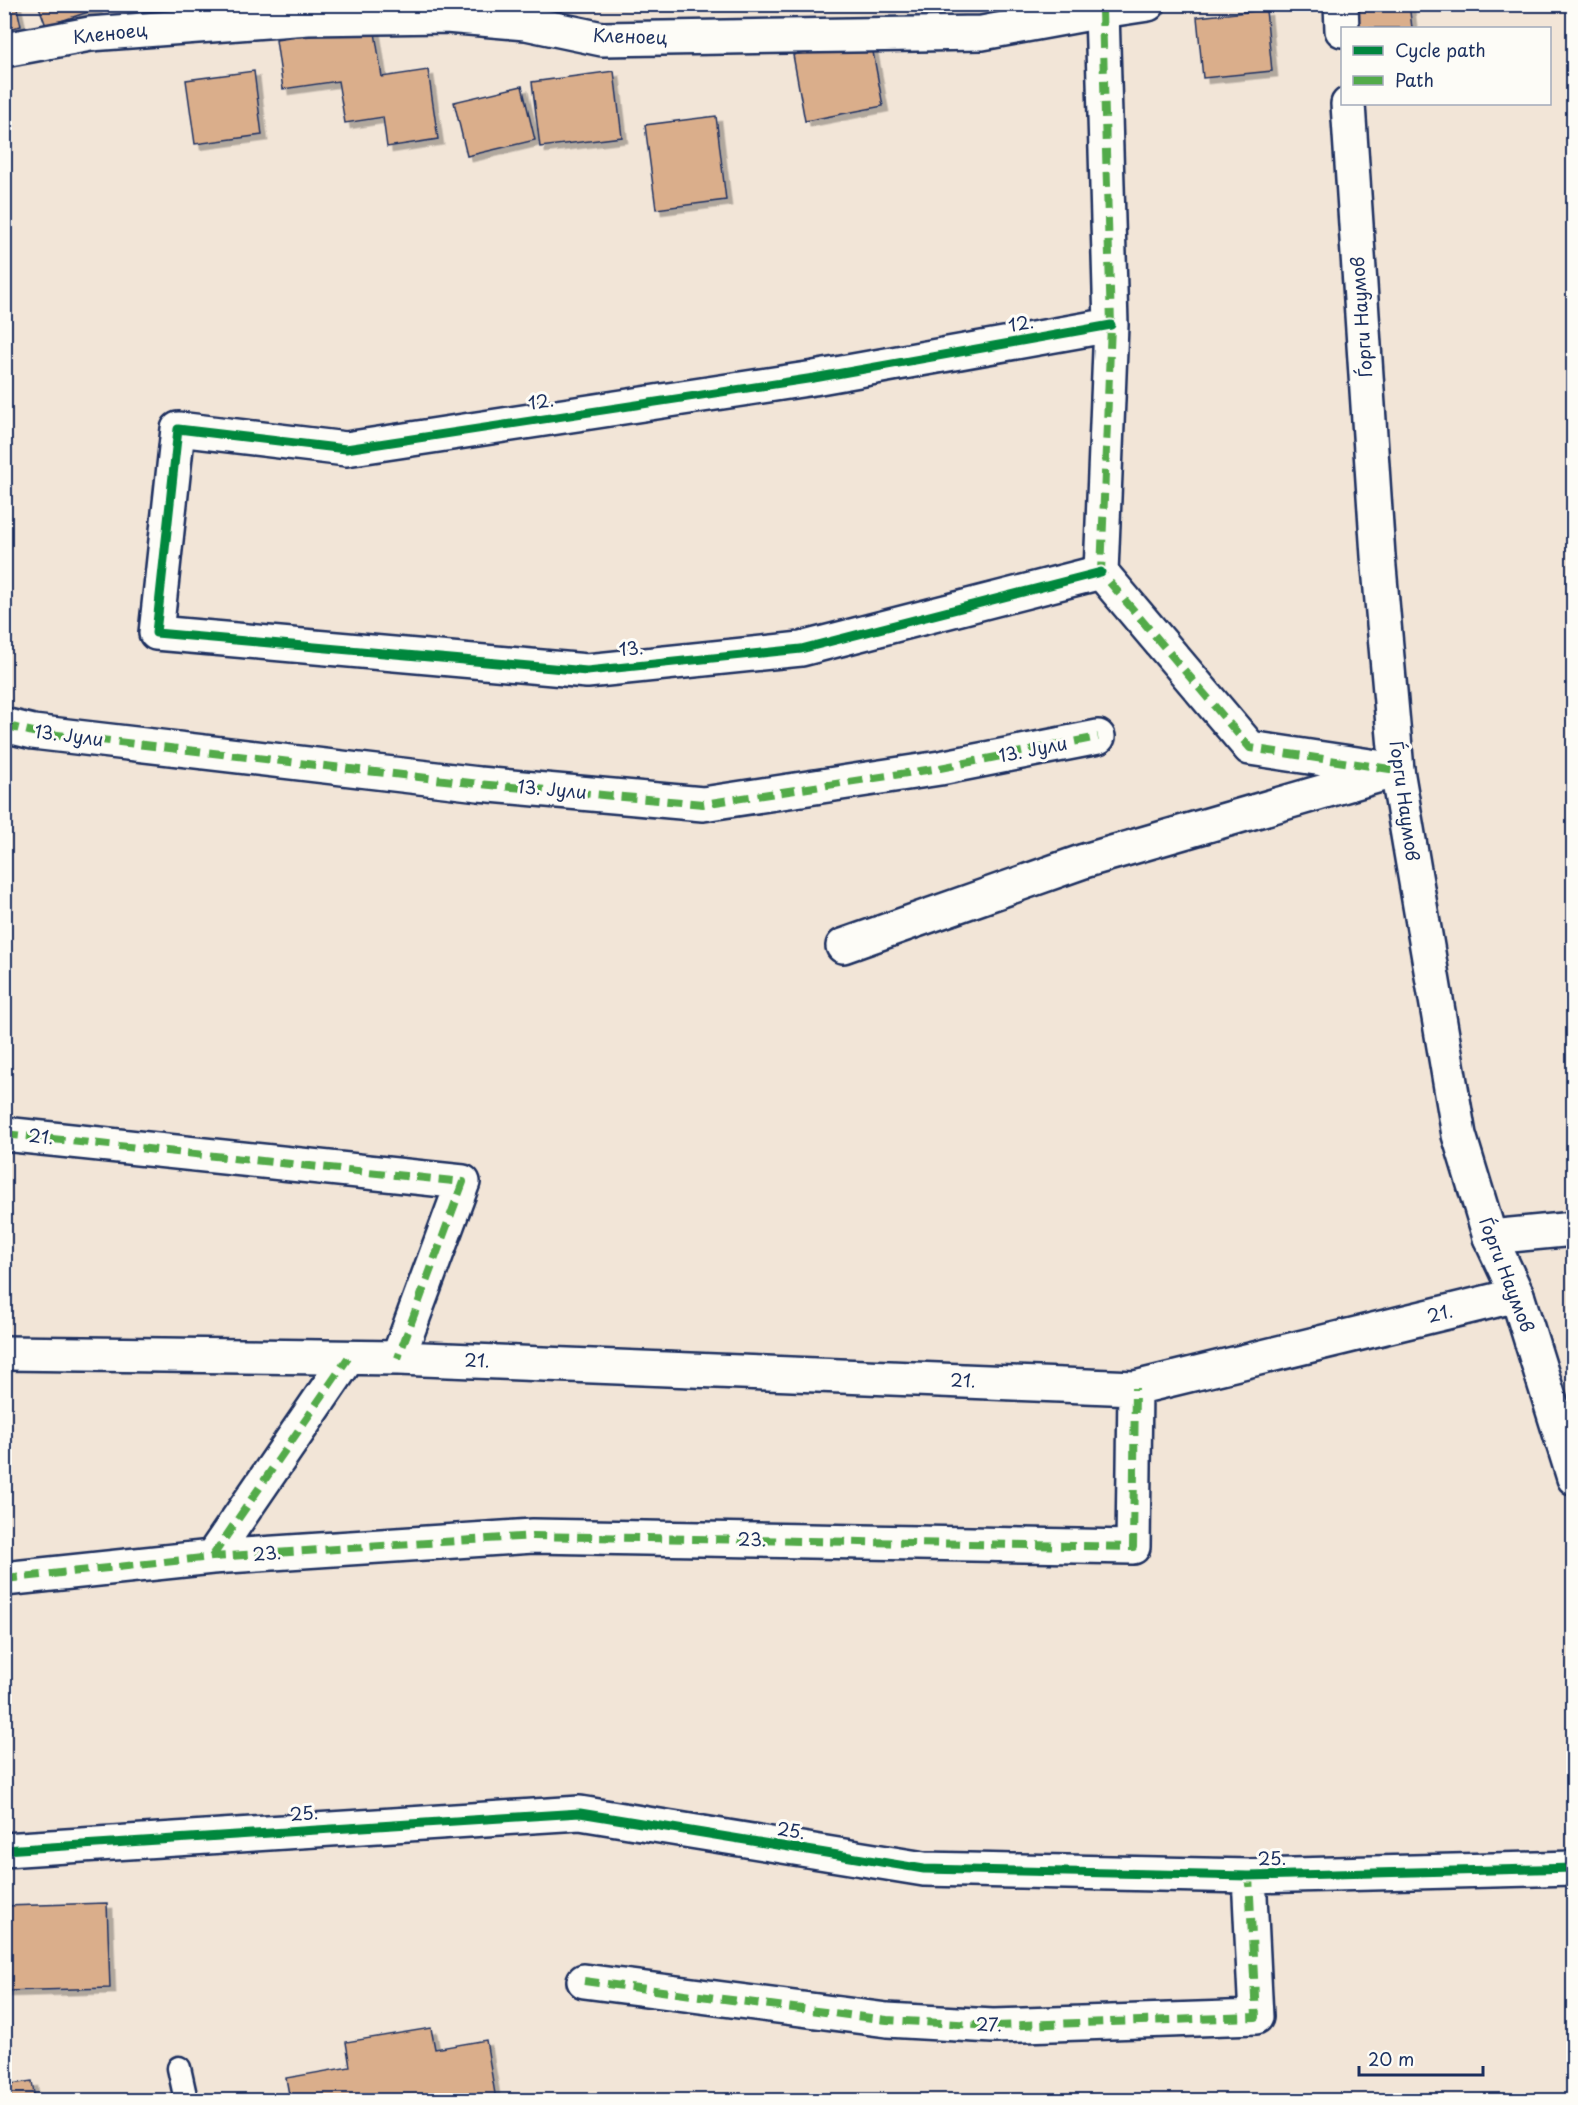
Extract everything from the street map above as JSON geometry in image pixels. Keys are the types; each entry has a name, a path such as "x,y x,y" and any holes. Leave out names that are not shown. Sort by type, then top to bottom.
{"street":[{"name":"Кленоец","path":"4,50 90,34 308,18 446,16 526,23 602,39 982,33 1102,10 1148,4"},
{"path":"1341,4 1342,27"},
{"path":"1102,10 1111,325 1101,572 1250,748 1397,770"},
{"name":"Ѓорги Наумов","path":"1348,105 1378,556 1397,770 1458,1136 1490,1237 1517,1295 1574,1478"},
{"name":"12.","path":"156,633 178,429 346,449 814,378 1111,325"},
{"name":"13.","path":"156,633 587,670 801,649 1101,572"},
{"name":"13. Јули","path":"4,725 33,732 479,784 703,804 940,768 1098,737"},
{"path":"843,946 1084,861 1397,770"},
{"name":"21.","path":"4,1134 463,1182 398,1358"},
{"path":"1490,1237 1574,1229"},
{"name":"21.","path":"4,1353 398,1358 1135,1388 1517,1295"},
{"name":"23.","path":"212,1557 348,1358"},
{"name":"23.","path":"4,1579 212,1557 533,1536 1133,1547 1135,1388"},
{"name":"25.","path":"4,1850 580,1813 924,1869 1249,1876 1574,1868"},
{"name":"27.","path":"584,1981 887,2020 993,2026 1256,2017 1249,1876"}],"lane":[{"path":"179,2068 186,2100"}],"building":[{"path":"4,4 16,4 21,26 4,30"},
{"path":"38,4 95,4 97,9 46,26"},
{"path":"1347,4 1409,4 1412,27 1351,27"},
{"path":"1266,10 1272,71 1203,78 1197,17"},
{"path":"374,26 382,77 428,70 438,139 387,147 383,117 345,123 338,81 283,89 276,40"},
{"path":"871,41 883,106 805,121 793,55"},
{"path":"254,71 262,135 195,144 186,80"},
{"path":"614,71 622,137 540,147 532,82"},
{"path":"522,86 535,140 467,156 454,102"},
{"path":"716,116 726,200 656,209 645,125"},
{"path":"107,1903 110,1988 4,1991 4,1906"},
{"path":"431,2028 435,2049 486,2040 496,2100 290,2100 286,2078 350,2067 346,2042"},
{"path":"32,2081 35,2100 4,2100 4,2085"}],"marked path":[{"path":"1102,11 1111,325 1101,572 1250,748 1397,770"},
{"path":"4,725 33,732 479,784 703,804 940,768 1098,737"},
{"path":"4,1134 463,1182 398,1358"},
{"path":"212,1557 348,1358"},
{"path":"4,1579 212,1557 533,1536 1133,1547 1135,1388"},
{"path":"584,1981 887,2020 993,2026 1256,2017 1249,1876"}],"cycle path":[{"path":"1101,572 801,649 587,671 156,633 178,429 346,449 814,378 1111,325"},
{"path":"4,1850 580,1813 924,1869 1249,1876 1574,1868"}]}
